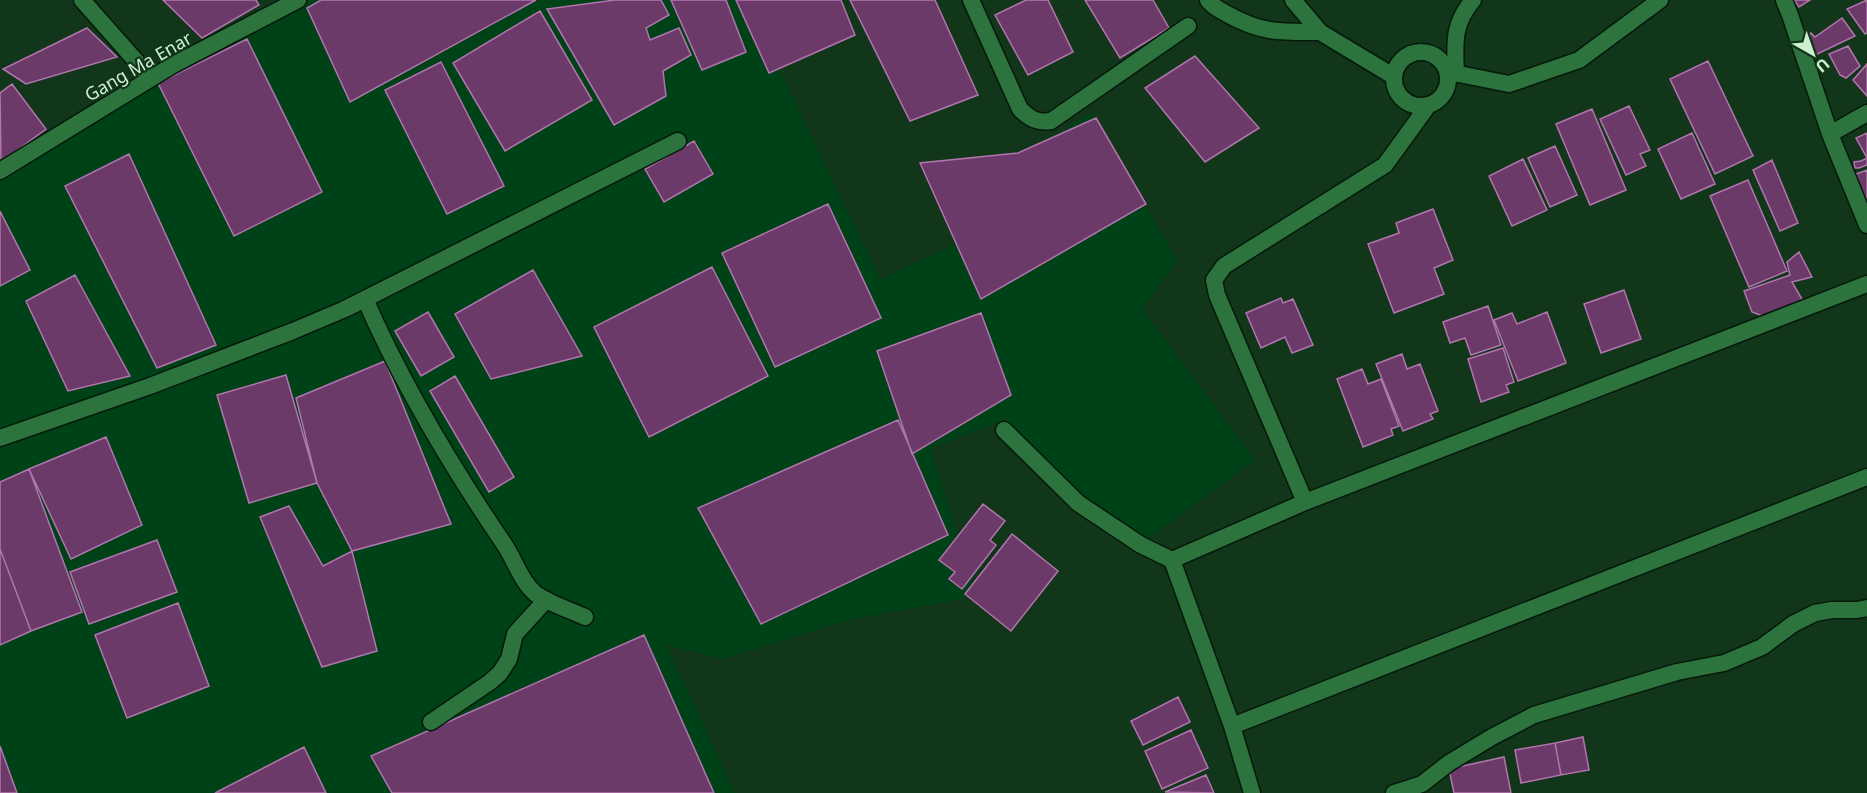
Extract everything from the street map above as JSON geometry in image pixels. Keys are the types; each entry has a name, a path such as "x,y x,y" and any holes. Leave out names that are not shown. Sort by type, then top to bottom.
{"street":[{"path":"82,0 152,78"},
{"name":"Gang Ma Enar","path":"0,171 152,78 298,0"},
{"path":"971,0 1020,109 1034,120 1041,122 1051,121 1188,26"},
{"path":"1208,0 1212,5 1245,24 1270,32 1320,32"},
{"path":"1293,0 1320,32 1393,76"},
{"path":"1305,502 1217,295 1214,280 1224,266 1385,165 1426,107 1440,100 1448,87 1452,73 1455,32 1461,15 1473,0"},
{"path":"1426,107 1409,105 1396,93 1393,76 1398,64 1408,55 1420,51 1433,54 1443,61 1452,73 1509,84 1579,60 1660,0"},
{"path":"1784,0 1830,134 1867,225"},
{"path":"1830,134 1867,113"},
{"path":"0,438 150,386 293,331 365,299 678,141"},
{"path":"1172,560 1305,502 1867,284"},
{"path":"365,299 384,342 437,442 506,547 522,577 535,593 546,600 585,617"},
{"path":"1004,430 1078,503 1141,545 1172,560 1232,726 1252,793"},
{"path":"1232,726 1867,477"},
{"path":"431,722 490,682 500,672 509,659 515,634 546,600"},
{"path":"1394,793 1422,784 1458,757 1534,715 1667,675 1724,663 1762,647 1793,624 1815,613 1867,608"}],"shaded area":[{"path":"304,0 740,0 787,85 880,279 1048,201 1034,153 1090,112 1178,261 1142,309 1255,460 1141,544 1053,478 1007,419 931,448 976,596 845,621 724,659 666,645 735,793 0,793 0,164"}],"building":[{"path":"163,0 256,0 259,5 202,38"},
{"path":"321,0 536,0 350,102 307,8"},
{"path":"615,0 661,0 669,15 646,28 650,40 679,28 691,55 663,71 666,96 614,125 547,9"},
{"path":"671,0 726,0 746,52 702,70"},
{"path":"736,0 841,0 855,35 769,73"},
{"path":"850,0 935,0 978,95 910,121"},
{"path":"1026,0 1048,0 1073,52 1028,75 995,15"},
{"path":"1085,0 1153,0 1169,28 1120,58"},
{"path":"1794,0 1810,0 1799,7"},
{"path":"1867,0 1867,33 1865,34 1847,9"},
{"path":"540,11 592,100 505,151 453,63"},
{"path":"1842,18 1855,36 1811,57 1803,38 1811,33 1815,37"},
{"path":"87,28 117,57 26,84 3,69"},
{"path":"247,39 322,192 234,236 158,83"},
{"path":"1848,46 1860,66 1846,78 1840,75 1829,54"},
{"path":"1195,56 1259,128 1205,162 1145,88"},
{"path":"1708,61 1753,156 1715,174 1670,79"},
{"path":"441,62 504,186 447,214 385,90"},
{"path":"1867,64 1867,96 1853,80"},
{"path":"12,84 46,129 1,162 0,93"},
{"path":"1629,106 1650,150 1640,154 1646,166 1626,175 1600,119"},
{"path":"1592,109 1626,190 1590,205 1556,124"},
{"path":"1096,118 1146,204 981,299 920,163 1018,153"},
{"path":"1692,133 1715,184 1681,199 1658,149"},
{"path":"1867,133 1867,158 1856,138"},
{"path":"694,141 713,174 664,202 645,169"},
{"path":"1555,146 1577,195 1550,207 1528,158"},
{"path":"129,154 216,345 157,368 65,186"},
{"path":"1867,158 1867,165 1855,168 1854,162"},
{"path":"1523,159 1547,210 1512,226 1489,176"},
{"path":"1772,160 1798,223 1780,231 1753,170"},
{"path":"1867,170 1867,212 1856,174"},
{"path":"1748,180 1787,271 1749,287 1710,196"},
{"path":"828,204 881,318 775,367 722,253"},
{"path":"1433,209 1453,260 1434,268 1444,294 1394,313 1368,244 1399,233 1396,223"},
{"path":"0,211 30,270 0,286"},
{"path":"1799,252 1812,277 1792,282 1803,301 1765,317 1752,312 1744,291 1790,275 1787,262"},
{"path":"712,267 768,376 649,437 594,327"},
{"path":"533,270 582,356 491,379 455,314"},
{"path":"75,275 130,376 68,391 26,301"},
{"path":"1624,290 1641,339 1601,353 1584,304"},
{"path":"1281,298 1283,303 1293,299 1313,345 1292,353 1285,337 1261,348 1246,313"},
{"path":"1488,306 1501,345 1471,355 1465,338 1450,343 1443,322"},
{"path":"428,312 454,357 421,376 395,331"},
{"path":"1547,312 1566,363 1518,381 1494,320 1512,313 1517,324"},
{"path":"981,313 1011,395 912,454 877,351"},
{"path":"1503,348 1514,382 1506,385 1509,392 1481,402 1468,359"},
{"path":"1402,354 1407,369 1420,364 1438,411 1430,414 1433,419 1403,431 1376,364"},
{"path":"385,361 451,524 352,551 317,483 296,398"},
{"path":"1362,369 1368,384 1381,379 1399,426 1391,429 1393,435 1363,447 1337,379"},
{"path":"286,375 317,483 249,503 217,395"},
{"path":"455,376 514,477 489,492 430,391"},
{"path":"898,420 948,535 761,624 698,508"},
{"path":"106,437 142,525 71,559 29,469"},
{"path":"29,469 82,612 31,631 0,549 0,482"},
{"path":"983,504 1005,521 990,540 996,545 962,589 949,579 955,572 939,560"},
{"path":"289,506 323,566 352,551 377,651 322,667 260,517"},
{"path":"1012,534 1058,571 1011,631 965,594"},
{"path":"157,540 177,592 89,624 70,572"},
{"path":"0,549 31,631 0,645"},
{"path":"178,603 209,686 127,718 95,635"},
{"path":"644,635 714,793 392,793 371,756"},
{"path":"1178,697 1190,722 1143,745 1131,721"},
{"path":"1191,730 1208,768 1162,789 1145,751"},
{"path":"1583,737 1589,770 1561,775 1555,743"},
{"path":"1555,743 1561,775 1521,783 1515,750"},
{"path":"0,746 17,793 0,793"},
{"path":"304,747 326,793 215,793"},
{"path":"1504,757 1511,793 1454,793 1449,769"},
{"path":"1206,775 1214,793 1165,792"}]}
